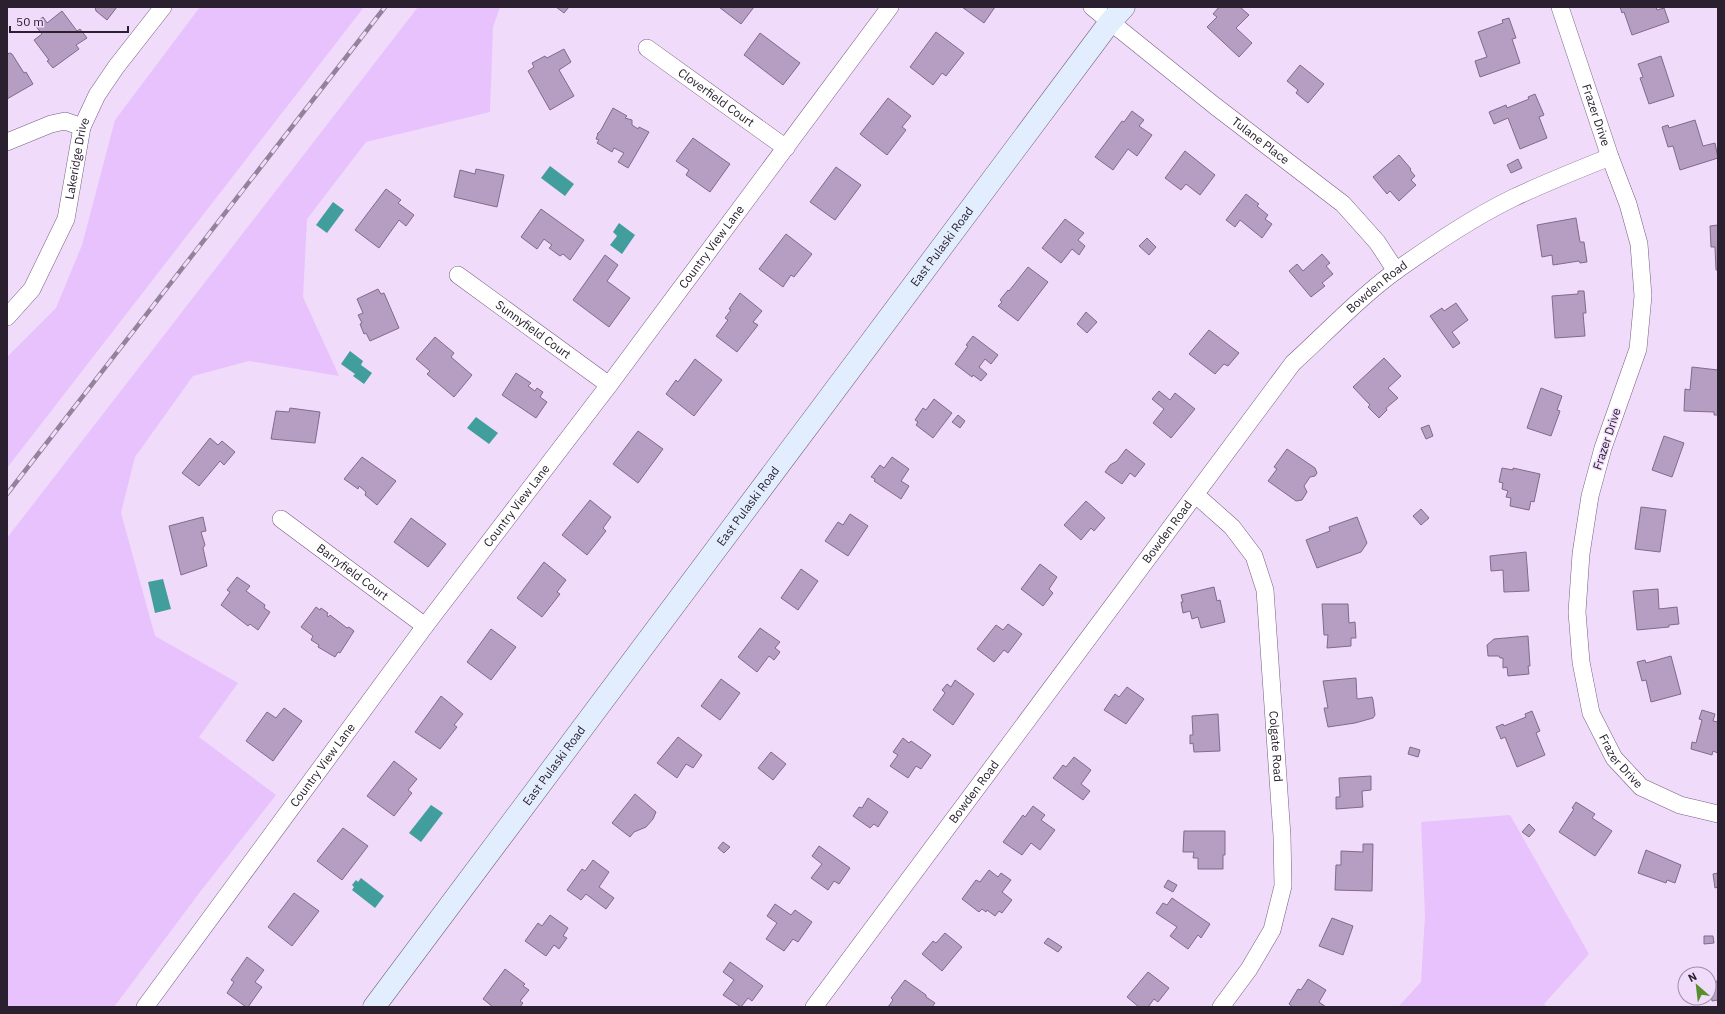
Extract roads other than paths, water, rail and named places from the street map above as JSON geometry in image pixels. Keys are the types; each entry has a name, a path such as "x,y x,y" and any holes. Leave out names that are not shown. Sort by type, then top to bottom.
{"main road":[{"name":"East Pulaski Road","path":"374,1007 1117,15"}],"street":[{"name":"Lakeridge Drive","path":"7,317 32,289 66,219 82,127 97,95 116,67 163,7"},
{"name":"Country View Lane","path":"145,1007 425,626 609,385 890,7"},
{"name":"Tulane Place","path":"1092,7 1117,15 1215,106 1343,204 1377,242 1396,271"},
{"name":"Frazer Drive","path":"1560,7 1610,157 1628,204 1639,244 1643,296 1638,349 1602,448 1590,496 1581,554 1577,612 1581,662 1592,713 1614,758 1641,787 1680,805 1718,814"},
{"name":"Cloverfield Court","path":"647,48 786,148"},
{"path":"7,142 51,124 65,122 82,127"},
{"name":"Bowden Road","path":"814,1007 1294,363 1357,304 1396,271 1465,225 1512,199 1559,177 1610,157"},
{"name":"Sunnyfield Court","path":"458,275 609,385"},
{"name":"Colgate Road","path":"1196,495 1232,527 1254,556 1265,590 1282,836 1283,886 1272,930 1250,969 1221,1007"},
{"name":"Barryfield Court","path":"281,519 425,626"}],"railway":[{"path":"7,494 385,7"}]}
